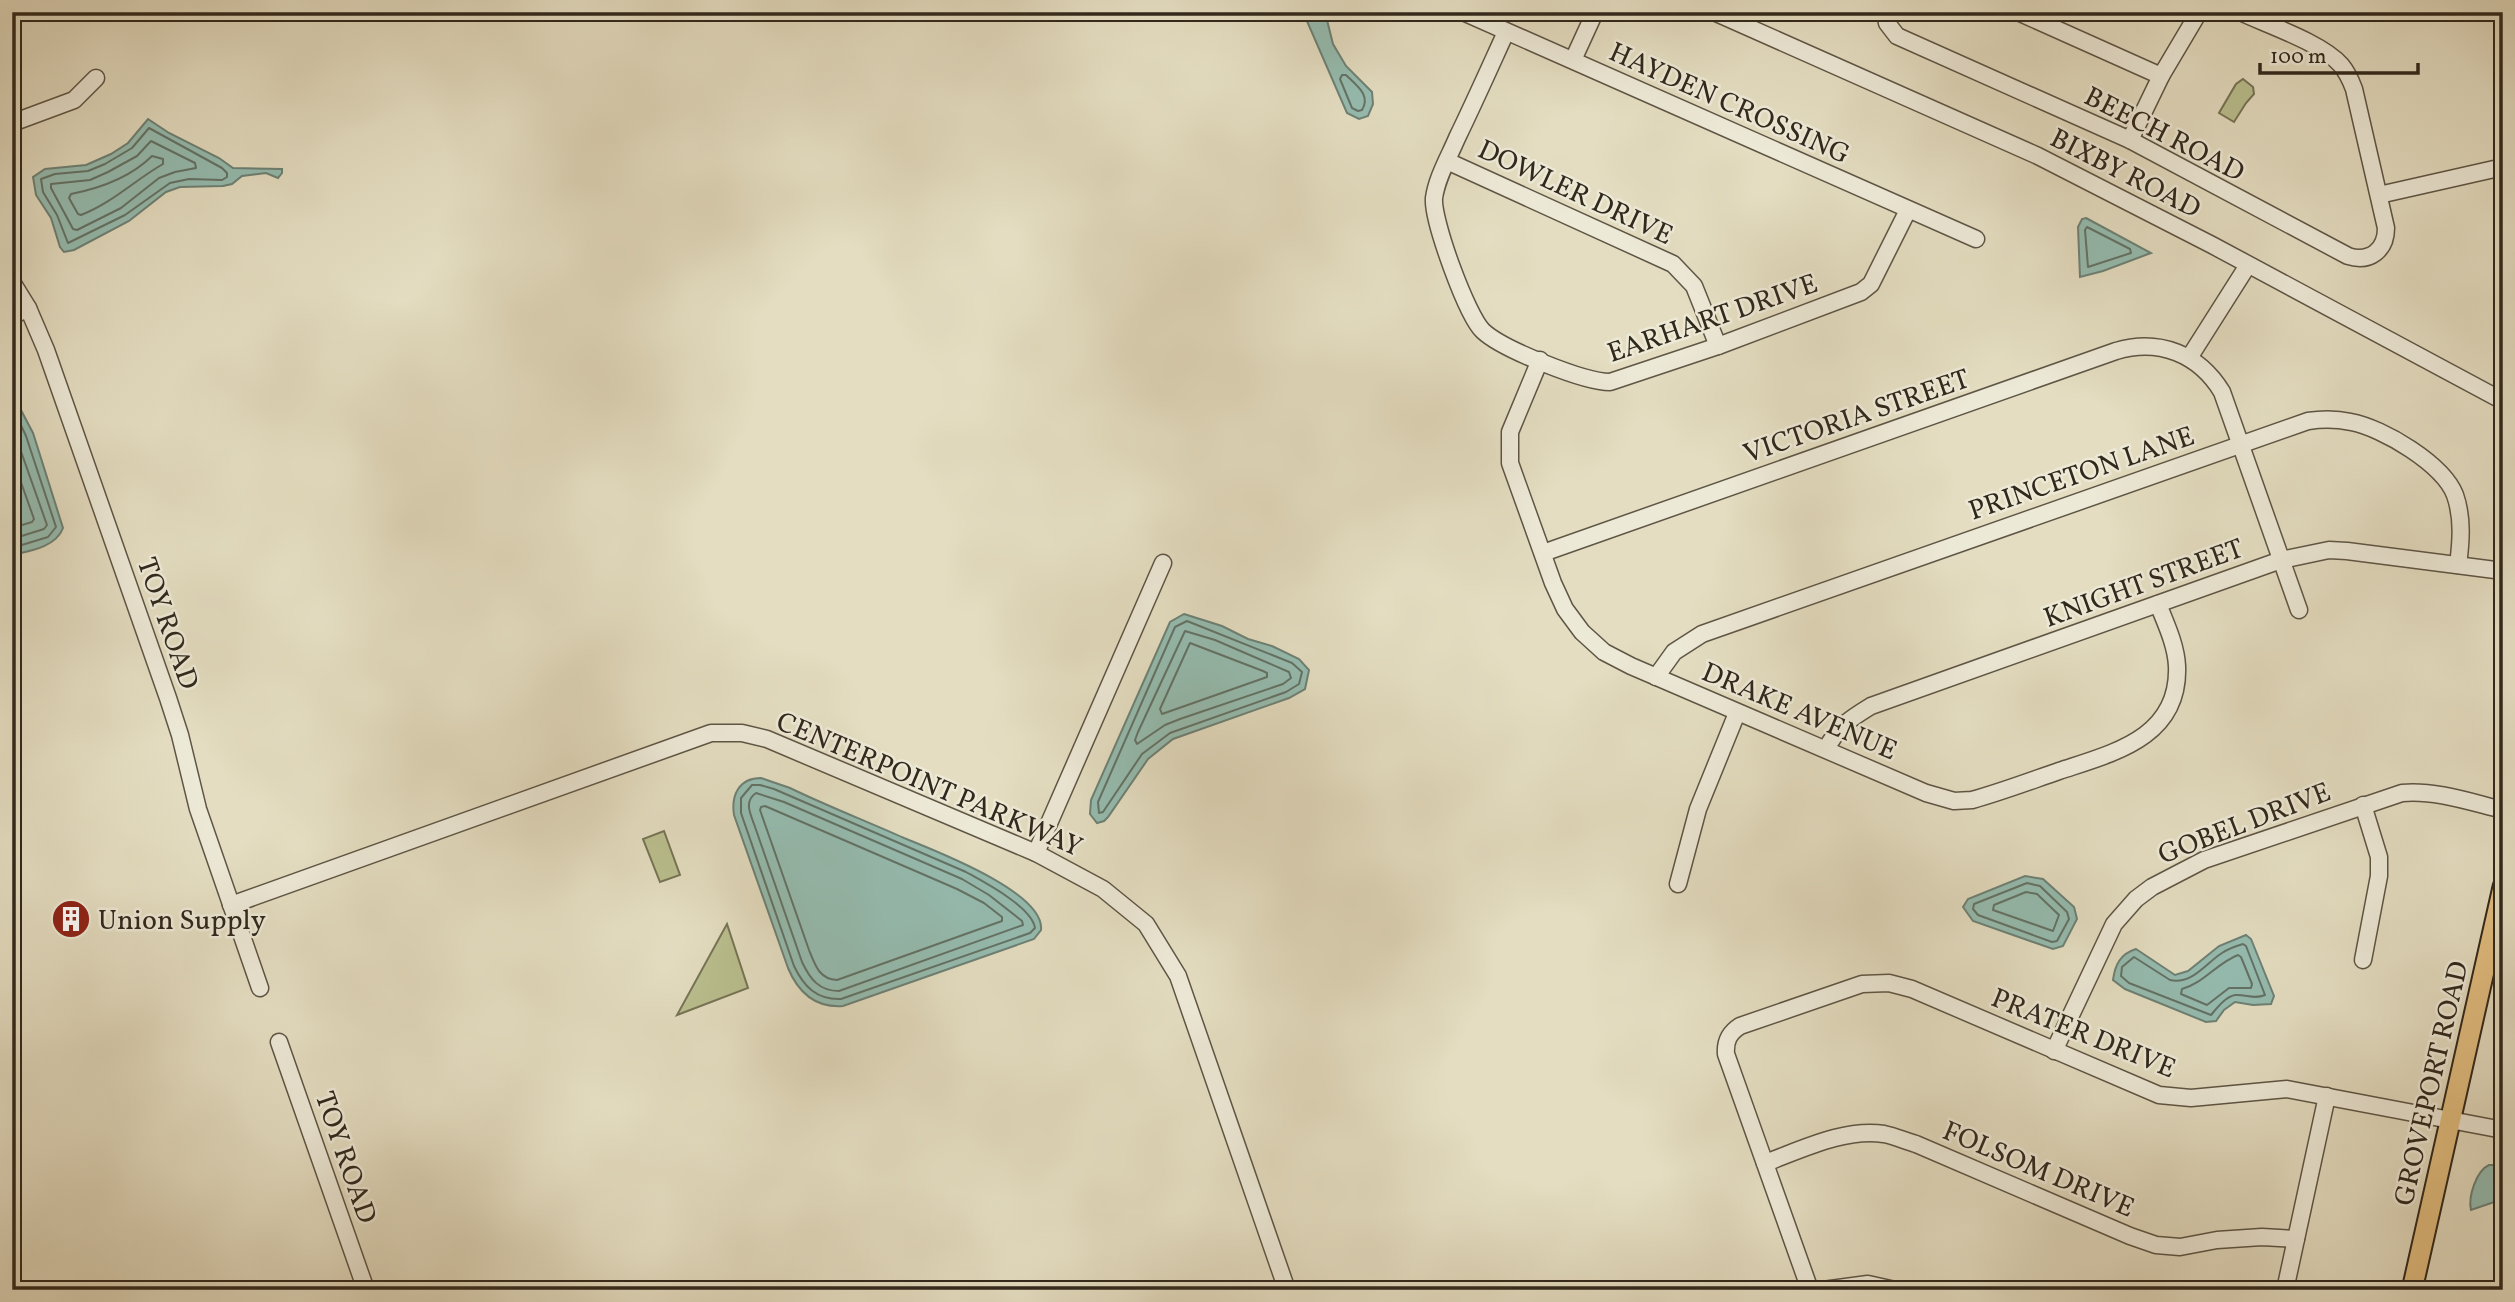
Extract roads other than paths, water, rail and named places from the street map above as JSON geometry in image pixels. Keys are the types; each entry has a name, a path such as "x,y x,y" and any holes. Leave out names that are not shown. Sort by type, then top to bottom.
{"main road":[{"name":"GROVEPORT ROAD","path":"2412,1290 2503,887"}],"street":[{"name":"HAYDEN CROSSING","path":"1463,12 1976,239"},
{"path":"1573,60 1595,12"},
{"name":"BIXBY ROAD","path":"1714,12 2038,156 2503,401"},
{"name":"BEECH ROAD","path":"1885,12 1887,23 1897,36 2130,140 2238,200 2355,258 2369,257 2385,242 2386,228 2379,195"},
{"name":"BEECH ROAD","path":"2018,12 2161,76"},
{"path":"2130,140 2161,76 2199,12"},
{"path":"2240,12 2320,48 2341,65 2354,89 2379,195 2503,167"},
{"name":"EARHART DRIVE","path":"1506,32 1447,161 1434,197 1435,209 1449,258 1471,314 1488,335 1540,360 1598,382 1610,382 1718,346 1861,292 1871,284 1908,210"},
{"path":"12,123 74,100 96,78"},
{"name":"DOWLER DRIVE","path":"1447,161 1673,264 1694,286 1718,346"},
{"path":"2189,358 2248,265"},
{"name":"TOY ROAD","path":"12,282 28,308 46,350 168,698 198,809 260,989"},
{"path":"12,316 28,308"},
{"name":"VICTORIA STREET","path":"1543,553 2116,351 2153,345 2166,347 2189,358 2209,373 2217,383 2226,401 2299,610"},
{"name":"DRAKE AVENUE","path":"1540,360 1510,432 1510,463 1565,609 1582,632 1604,652 1656,677 1926,793 1954,801 1972,800 2118,751 2151,731 2163,717 2174,695 2177,665 2158,604"},
{"name":"PRINCETON LANE","path":"1656,677 1674,652 1702,634 2308,421 2335,420 2365,426 2414,452 2441,475 2454,494 2460,516 2458,565"},
{"name":"KNIGHT STREET","path":"1826,749 1837,730 1847,720 1871,706 2281,560 2329,550 2503,571"},
{"path":"1036,853 1163,563"},
{"path":"1678,884 1698,809 1737,713"},
{"name":"CENTERPOINT PARKWAY","path":"231,905 712,733 742,733 767,739 1036,853 1103,889 1146,924 1178,976 1287,1290"},
{"name":"GOBEL DRIVE","path":"2054,1051 2114,924 2136,899 2169,876 2195,863 2402,793 2418,792 2503,810"},
{"path":"2363,805 2379,857 2379,876 2363,960"},
{"name":"PRATER DRIVE","path":"1765,1163 1726,1054 1728,1038 1740,1026 1862,984 1889,984 1912,989 2143,1089 2175,1098 2213,1097 2272,1089 2304,1091 2503,1130"},
{"name":"TOY ROAD","path":"279,1042 366,1290"},
{"path":"2286,1290 2327,1096"},
{"name":"FOLSOM DRIVE","path":"1765,1163 1829,1140 1883,1134 1916,1144 2156,1245 2180,1247 2217,1240 2262,1237 2296,1239"},
{"path":"1765,1163 1810,1290"},
{"path":"1823,1290 1868,1284 1895,1290"}],"water":[{"path":"1303,12 1325,12 1333,44 1346,66 1372,92 1373,104 1368,116 1359,119 1347,113"},
{"path":"148,119 233,168 282,169 282,173 278,178 266,173 242,176 232,184 223,186 180,187 166,192 129,221 74,250 64,252 51,218 36,195 33,177 45,169 86,165 111,154 128,143"},
{"path":"2086,218 2151,253 2080,277 2078,227 2082,219"},
{"path":"12,393 33,433 63,528 49,544 12,555"},
{"path":"1184,614 1222,626 1299,659 1309,670 1305,689 1289,698 1173,739 1148,759 1108,817 1097,823 1090,814 1091,800 1170,622"},
{"path":"761,778 790,788 985,874 1025,901 1037,916 1041,930 1034,939 843,1006 816,1001 802,991 788,968 734,815 734,801 738,789 747,781"},
{"path":"2025,876 2043,879 2074,907 2077,919 2063,946 2053,949 1973,921 1963,907 1968,899"},
{"path":"2246,935 2251,939 2274,996 2271,1004 2235,1002 2224,1010 2216,1021 2206,1022 2125,989 2113,980 2119,961 2136,949 2175,975 2188,971 2219,946"},
{"path":"2489,1165 2503,1165 2503,1199 2471,1210 2474,1185 2480,1173"}],"place":[{"name":"Union Supply","path":"71,919"}]}
